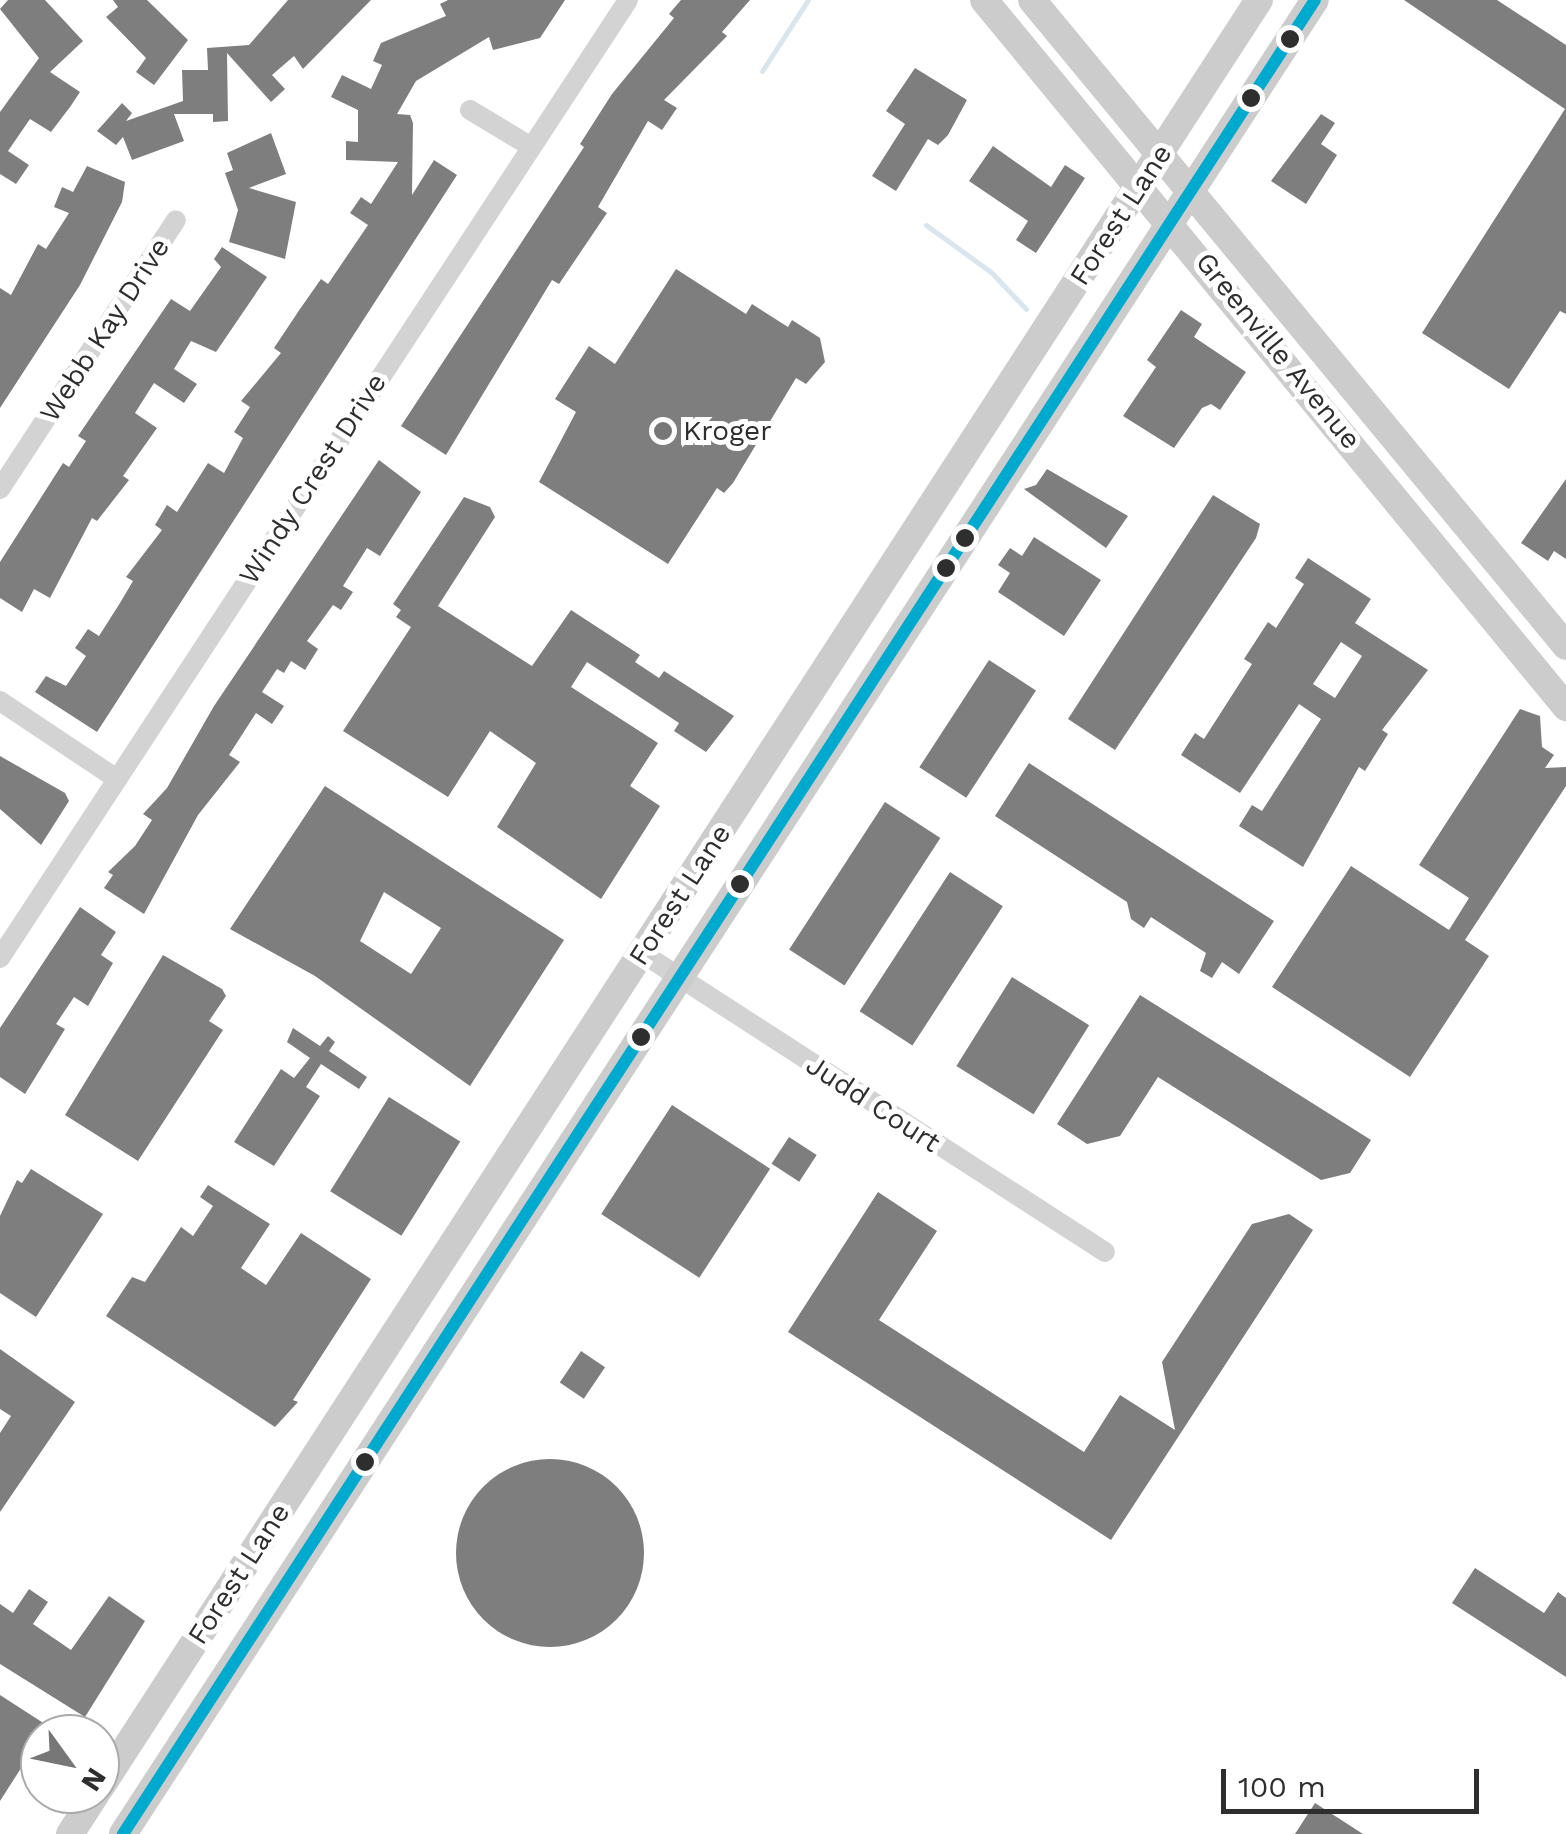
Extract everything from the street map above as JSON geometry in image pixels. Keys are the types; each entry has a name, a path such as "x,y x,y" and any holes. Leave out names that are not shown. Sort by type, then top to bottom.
{"main road":[{"name":"Greenville Avenue","path":"984,0 1172,221 1566,707"},
{"name":"Greenville Avenue","path":"1032,0 1162,151 1564,644"},
{"name":"Forest Lane","path":"120,1757 1259,0"},
{"name":"Forest Lane","path":"123,1834 1314,0"},
{"path":"993,413 1039,424"},
{"path":"1413,518 1443,495"},
{"path":"878,592 916,614"},
{"path":"1532,663 1564,644"},
{"path":"770,756 808,780"},
{"path":"424,1290 463,1313"},
{"path":"240,1574 276,1599"}],"street":[{"name":"Windy Crest Drive","path":"0,958 628,0"},
{"path":"470,110 530,146"},
{"name":"Webb Kay Drive","path":"0,489 176,220"},
{"path":"0,702 117,780"},
{"name":"Judd Court","path":"642,953 1105,1252"}],"building":[{"path":"8,0 45,0 83,41 50,72 80,92 70,107 51,132 30,119 8,151 29,165 16,184 0,174 0,112 39,58 0,9"},
{"path":"113,0 147,0 188,40 154,85 136,72 146,58 106,17 118,7"},
{"path":"288,0 371,0 303,69 294,56 272,75 285,89 271,102 227,53 228,121 213,122 213,114 174,114 184,141 132,160 123,137 116,145 97,131 122,103 132,113 126,121 183,101 182,70 208,70 207,48 249,45"},
{"path":"448,0 565,0 540,38 493,50 489,37 416,81 397,114 410,115 413,123 412,195 434,160 457,175 97,732 35,692 46,676 66,686 86,656 75,648 88,629 99,636 133,581 126,577 162,530 155,525 167,505 177,512 208,463 224,473 243,438 234,432 250,407 241,401 281,353 274,348 321,279 328,284 368,225 350,213 361,197 371,204 398,162 346,160 346,141 358,142 358,110 331,97 342,75 371,89 382,65 373,61 381,43 446,16 440,4"},
{"path":"681,0 750,0 722,32 727,36 664,100 677,108 662,130 648,121 598,207 607,213 559,284 552,280 446,455 401,426 584,147 580,144 612,94 674,18 669,14"},
{"path":"1404,0 1497,0 1566,45 1566,314 1560,311 1509,389 1422,333 1565,109"},
{"path":"915,68 967,100 938,145 928,139 896,191 872,176 905,124 886,111"},
{"path":"1321,114 1335,123 1321,144 1337,155 1306,204 1271,181"},
{"path":"271,133 286,174 249,188 296,202 285,259 229,242 238,210 225,173 233,170 227,153"},
{"path":"993,146 1051,187 1065,165 1085,178 1036,253 1016,240 1028,221 969,181"},
{"path":"87,166 125,182 122,202 80,285 0,408 0,288 11,295 38,244 46,249 69,213 54,207 62,187 73,192"},
{"path":"222,247 267,277 216,352 191,341 174,369 197,384 184,403 154,383 135,413 157,428 123,476 129,480 97,521 92,518 50,598 34,589 22,612 0,598 0,562 63,463 69,467 86,441 78,436 171,299 190,311 221,267 214,259"},
{"name":"Kroger","path":"676,269 746,314 752,304 788,327 792,320 820,338 825,362 806,384 796,378 733,483 724,493 717,488 668,564 539,482 576,412 555,399 589,346 615,364"},
{"path":"1181,310 1202,324 1194,337 1246,372 1220,410 1211,404 1202,408 1174,448 1123,416 1156,367 1147,360"},
{"path":"379,460 421,492 380,556 367,548 343,586 353,592 341,610 333,605 307,641 318,649 305,670 291,661 284,673 277,669 262,692 284,706 272,724 256,713 229,755 240,762 198,815 144,914 104,888 113,875 108,872 135,846 152,820 143,814 167,788 214,706"},
{"path":"1047,469 1128,516 1106,548 1024,489 1036,485"},
{"path":"1566,479 1566,559 1554,551 1548,561 1521,543"},
{"path":"1213,495 1260,524 1256,538 1115,750 1068,719"},
{"path":"464,497 490,507 495,517 438,606 532,666 571,610 640,655 635,662 659,678 664,671 734,716 706,752 674,731 679,723 587,662 571,687 658,743 630,786 660,806 601,899 497,827 536,763 490,731 448,797 343,731 411,627 396,617 401,610 393,604"},
{"path":"1034,537 1101,580 1064,636 998,592 1010,573 998,565 1010,548 1022,556"},
{"path":"1308,558 1371,599 1355,623 1428,670 1382,730 1388,734 1365,771 1359,767 1303,867 1239,826 1252,805 1262,811 1321,719 1299,704 1240,793 1181,755 1195,733 1204,739 1252,664 1244,659 1268,622 1276,628 1304,584 1295,578","holes":["1341,642 1362,656 1335,698 1313,684"]},
{"path":"989,660 1036,690 966,798 919,767"},
{"path":"1520,709 1540,716 1542,747 1554,755 1545,768 1566,767 1566,786 1465,940 1489,956 1410,1077 1272,987 1351,866 1449,930 1469,898 1419,865"},
{"path":"0,756 65,793 69,801 41,845 0,809"},
{"path":"1029,763 1274,921 1239,974 1222,962 1212,978 1200,971 1206,953 1151,917 1144,928 1131,919 1127,902 995,816"},
{"path":"325,786 564,940 470,1086 315,976 230,929","holes":["384,892 441,928 411,974 360,941"]},
{"path":"885,802 940,838 844,986 789,950"},
{"path":"950,872 1003,906 912,1046 860,1011"},
{"path":"80,907 116,932 101,955 113,963 88,1006 74,997 56,1024 65,1029 25,1094 0,1077 0,1028"},
{"path":"163,955 222,989 226,996 209,1021 223,1030 138,1161 65,1115"},
{"path":"1012,977 1089,1025 1034,1114 956,1066"},
{"path":"1140,995 1371,1140 1350,1173 1321,1180 1158,1077 1120,1136 1087,1144 1057,1124"},
{"path":"293,1028 320,1046 328,1036 335,1042 329,1051 367,1077 359,1089 321,1064 306,1087 320,1096 274,1166 234,1142 281,1069 294,1078 310,1058 287,1042"},
{"path":"389,1097 460,1142 401,1236 330,1191"},
{"path":"672,1105 770,1169 699,1278 601,1214"},
{"path":"789,1137 817,1155 799,1182 772,1164"},
{"path":"31,1169 103,1214 36,1317 0,1293 0,1216 17,1180 22,1183"},
{"path":"208,1185 270,1224 241,1268 266,1285 301,1233 371,1279 293,1400 298,1402 275,1427 106,1316 132,1277 145,1282 181,1227 193,1236 213,1206 200,1197"},
{"path":"878,1192 937,1231 879,1320 1084,1452 1120,1395 1175,1430 1162,1362 1252,1224 1289,1214 1313,1230 1111,1540 788,1332"},
{"path":"0,1349 75,1402 0,1512 0,1433 11,1416 0,1409"},
{"path":"581,1351 605,1367 584,1399 560,1383"},
{"path":"550,1459 586,1466 616,1487 637,1517 644,1553 637,1589 616,1619 586,1640 550,1647 514,1640 484,1619 463,1589 456,1553 463,1517 484,1487 514,1466"},
{"path":"1475,1568 1544,1613 1558,1592 1566,1598 1566,1677 1452,1603"},
{"path":"29,1589 48,1602 33,1624 71,1650 109,1596 145,1621 87,1714 80,1714 0,1664 0,1604 13,1613"},
{"path":"0,1695 29,1714 20,1714 20,1770 0,1801"},
{"path":"1315,1803 1363,1834 1295,1834"}],"waterway":[{"path":"762,71 808,0"},
{"path":"926,225 991,272 1026,309"}],"transit line":[{"path":"123,1834 1315,0"}],"place":[{"name":"Kroger","path":"663,431"}]}
